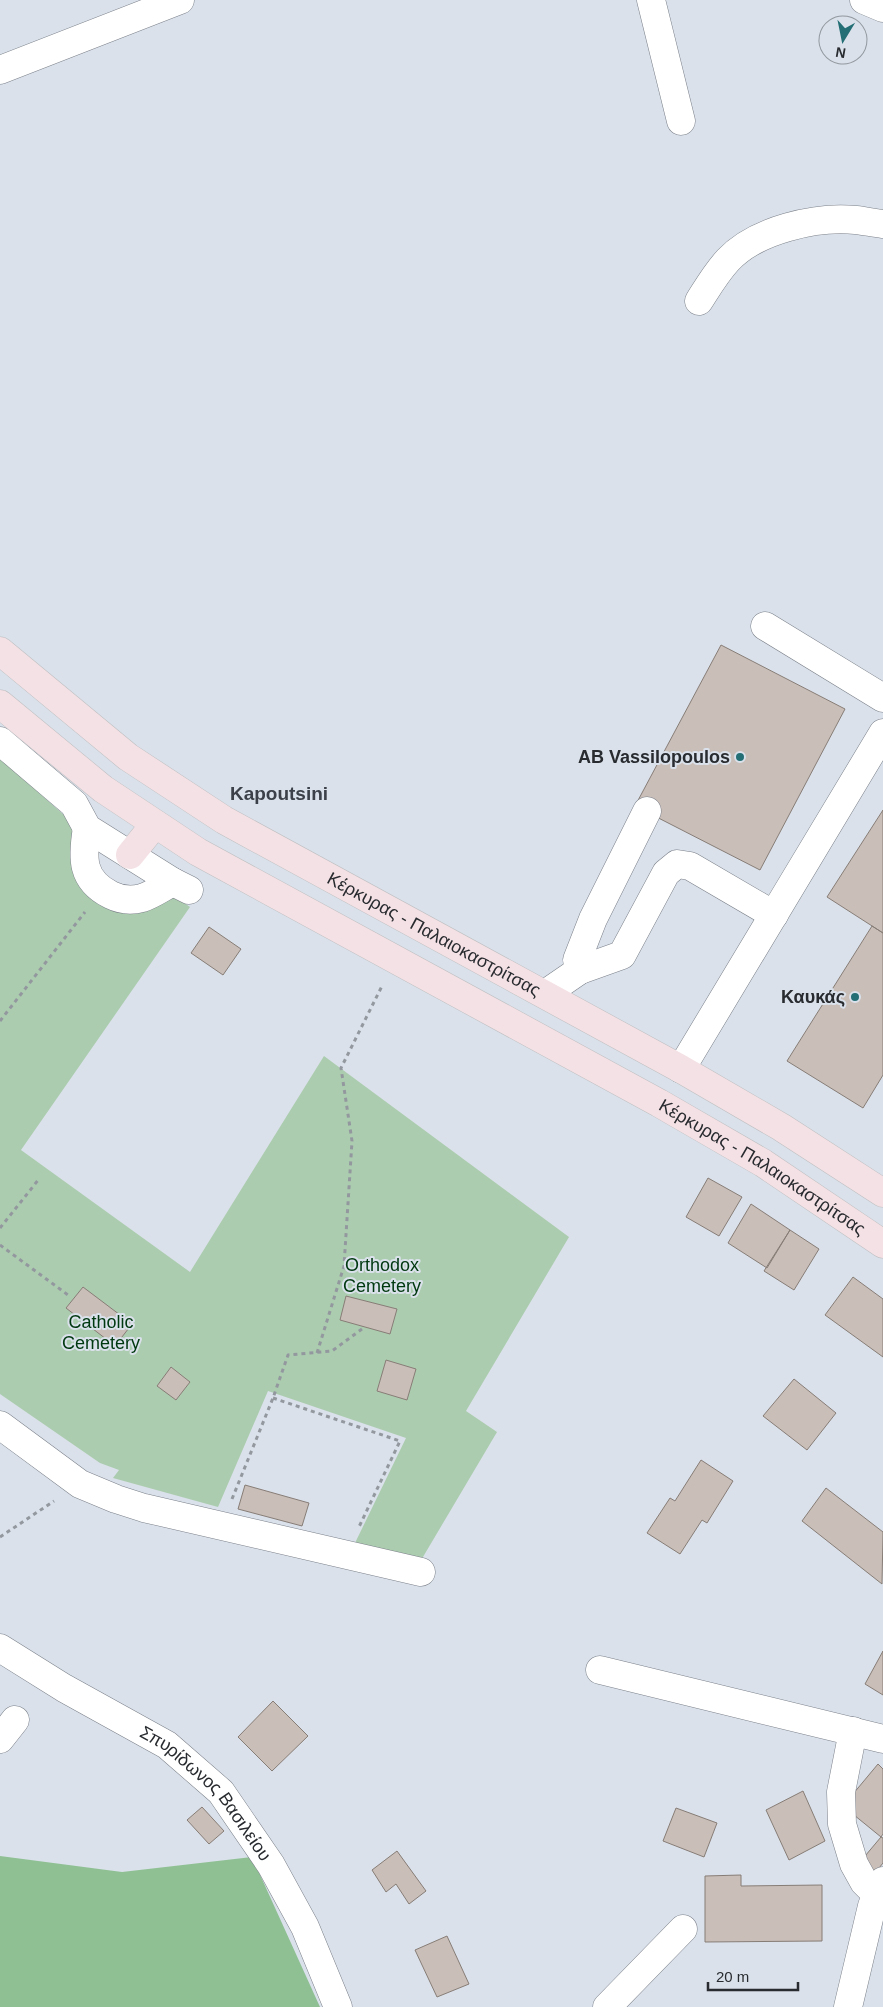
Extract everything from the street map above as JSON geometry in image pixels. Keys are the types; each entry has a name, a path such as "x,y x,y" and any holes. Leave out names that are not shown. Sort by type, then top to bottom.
{"main road":[{"name":"Κέρκυρας - Παλαιοκαστρίτσας","path":"0,651 128,758 224,820 681,1069 781,1127 883,1193"},
{"name":"Κέρκυρας - Παλαιοκαστρίτσας","path":"2,709 103,789 198,852 700,1126 764,1163 883,1244"},
{"path":"130,855 155,824"}],"street":[{"path":"0,70 180,0"},
{"path":"651,0 681,121"},
{"path":"864,0 883,8"},
{"path":"699,301 714,275 729,258 752,242 789,227 819,221 855,220 883,224"},
{"path":"764,626 883,698"},
{"path":"681,1069 883,733"},
{"path":"0,741 74,804 88,828 181,886 132,900 120,899 102,890 91,879 85,866 84,851 88,828"},
{"path":"580,970 577,960 593,919 647,811"},
{"path":"545,994 580,970 622,955 666,873 676,864 690,866 774,915"},
{"path":"0,1425 80,1484 116,1499 144,1508 421,1572"},
{"name":"Σπυρίδωνος Βασιλείου","path":"0,1648 64,1688 167,1745 222,1792 271,1865 300,1920 338,2007"},
{"path":"600,1670 883,1739"},
{"path":"848,2007 880,1887 864,1882 854,1864 841,1819 841,1792 853,1731"},
{"path":"607,2007 684,1929"}],"path":[{"path":"0,1021 102,890"},
{"path":"316,1353 344,1266 352,1142 341,1068 383,982"},
{"path":"0,1228 39,1179"},
{"path":"0,1245 68,1295"},
{"path":"221,1525 273,1398 288,1355 332,1352 362,1329"},
{"path":"273,1398 400,1441 354,1536"},
{"path":"0,1537 80,1484"}],"green space":[{"path":"0,758 83,832 91,887 167,891 190,907 21,1150 190,1272 324,1056 569,1237 466,1411 497,1432 420,1562 355,1543 406,1438 268,1391 218,1507 113,1478 119,1470 100,1463 0,1394"},
{"path":"0,1856 122,1872 252,1857 320,2007 0,2007"}],"building":[{"name":"AB Vassilopoulos","path":"721,645 845,709 760,870 635,806"},
{"path":"883,810 883,933 827,897"},
{"name":"Καυκάς","path":"872,926 883,933 883,1075 863,1108 787,1061"},
{"path":"209,927 241,949 223,975 191,953"},
{"path":"708,1178 742,1197 719,1236 686,1217"},
{"path":"751,1204 790,1230 767,1268 728,1243"},
{"path":"790,1230 819,1249 794,1290 764,1271"},
{"path":"853,1277 883,1299 883,1357 825,1315"},
{"path":"83,1287 132,1324 115,1346 66,1308"},
{"path":"346,1296 397,1309 390,1334 340,1320"},
{"path":"386,1360 416,1369 407,1400 377,1391"},
{"path":"171,1367 190,1382 176,1400 157,1386"},
{"path":"794,1379 836,1413 807,1450 763,1416"},
{"path":"701,1460 733,1481 707,1523 702,1520 680,1554 647,1533 670,1498 675,1501"},
{"path":"245,1485 309,1503 302,1526 238,1509"},
{"path":"826,1488 883,1532 882,1584 802,1521"},
{"path":"883,1651 883,1695 865,1684"},
{"path":"273,1701 308,1736 272,1771 238,1737"},
{"path":"878,1764 883,1769 883,1834 881,1837 843,1806"},
{"path":"803,1791 825,1841 789,1860 766,1810"},
{"path":"202,1807 224,1831 209,1844 187,1820"},
{"path":"676,1808 717,1823 704,1857 663,1841"},
{"path":"881,1837 883,1838 883,1863 875,1873 860,1862"},
{"path":"397,1851 426,1891 409,1904 396,1884 386,1892 372,1870"},
{"path":"741,1875 741,1886 822,1885 822,1941 705,1942 705,1876"},
{"path":"447,1936 469,1984 437,1997 415,1950"}],"place":[{"name":"AB Vassilopoulos","path":"740,757"},
{"name":"Καυκάς","path":"855,997"}],"district":[{"name":"Kapoutsini","path":"279,793"}],"park label":[{"name":"Orthodox Cemetery","path":"382,1275"},
{"name":"Catholic Cemetery","path":"101,1332"}]}
